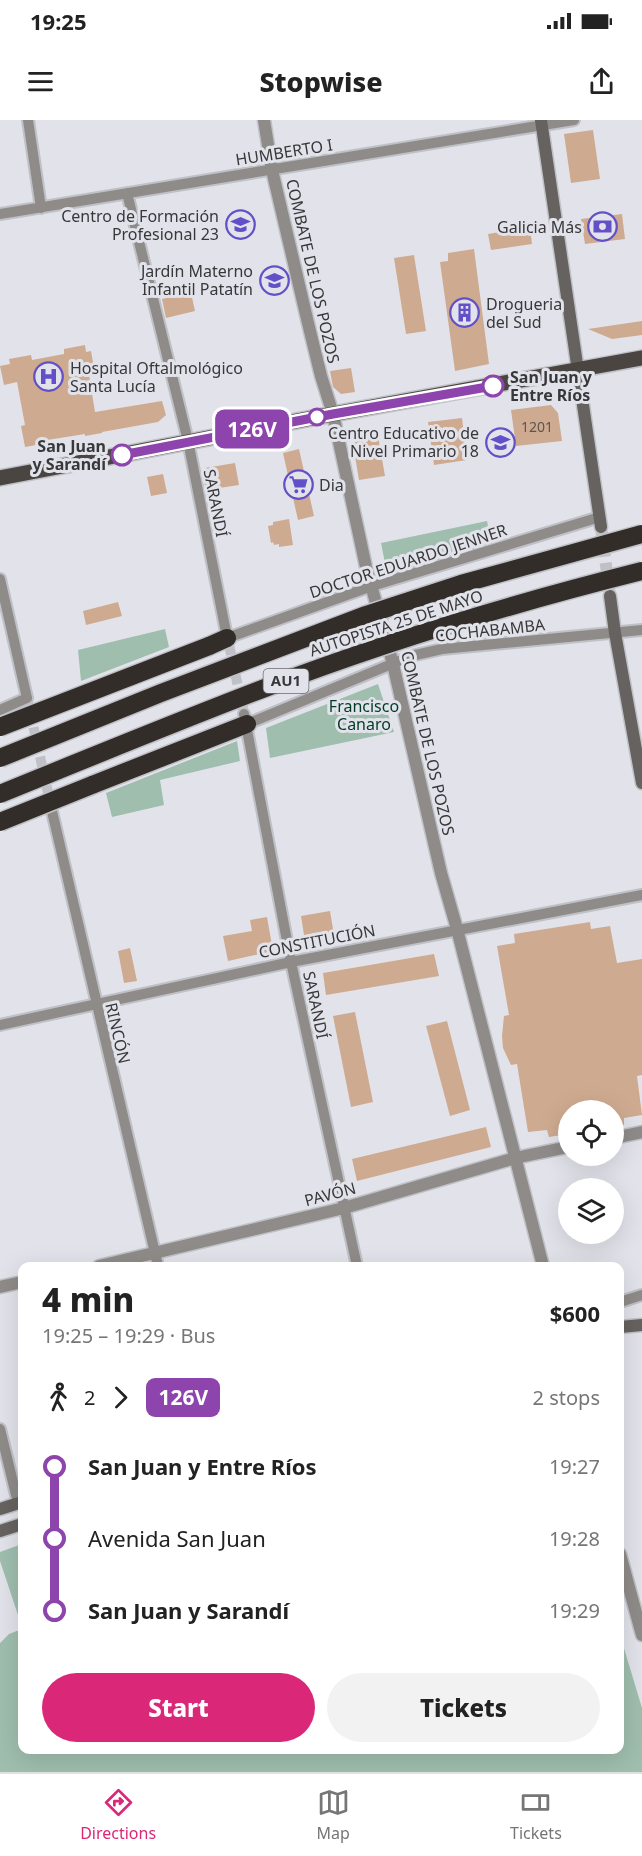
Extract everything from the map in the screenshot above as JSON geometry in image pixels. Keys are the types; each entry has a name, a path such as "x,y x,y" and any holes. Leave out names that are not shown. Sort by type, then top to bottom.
{"highway":[{"name":"AUTOPISTA 25 DE MAYO","path":"0,758 161,693 366,615 461,584 642,534"},
{"name":"AUTOPISTA 25 DE MAYO","path":"0,794 266,688 401,640 547,596 642,571"},
{"path":"0,728 209,646 228,642"},
{"path":"0,822 245,719"}],"main road":[{"path":"542,123 601,522"},
{"path":"0,478 188,441 642,358"},
{"path":"610,596 642,783"},
{"path":"624,1327 642,1325"},
{"path":"0,1509 18,1503"},
{"path":"0,1531 18,1525"}],"street":[{"path":"28,120 41,208"},
{"name":"COMBATE DE LOS POZOS","path":"264,120 272,170 321,376 333,414 366,567 393,664 441,873 542,1262"},
{"name":"HUMBERTO I","path":"0,214 542,123 574,120"},
{"name":"SARANDÍ","path":"128,194 188,441 228,642"},
{"name":"DOCTOR EDUARDO JENNER","path":"228,642 372,586 601,522"},
{"path":"0,579 27,698 0,710"},
{"name":"COCHABAMBA","path":"245,719 411,656 442,648 642,630"},
{"name":"SARANDÍ","path":"245,719 291,962 356,1262"},
{"name":"RINCÓN","path":"51,807 156,1260"},
{"name":"CONSTITUCIÓN","path":"0,1025 291,962 642,895"},
{"path":"624,1136 642,1132"},
{"name":"PAVÓN","path":"137,1262 156,1260 515,1158 558,1149"},
{"path":"0,1287 18,1283"},
{"path":"624,1301 642,1295"},
{"path":"0,1429 18,1495"},
{"path":"624,1569 642,1635"}],"green space":[{"path":"487,521 491,541 387,573 381,543"},
{"path":"165,629 169,647 81,681 78,650"},
{"name":"Francisco Canaro","path":"378,684 394,732 270,758 266,728"},
{"path":"237,741 240,761 160,780 164,805 112,817 106,793"},
{"path":"18,1545 18,1615 0,1561 0,1552"},
{"path":"18,1631 18,1754 624,1754 624,1648 642,1708 642,1772 0,1772 0,1643 9,1634"}],"building":[{"path":"593,130 600,179 571,183 564,134"},
{"name":"Galicia Más","path":"622,214 625,239 585,244 581,219"},
{"path":"530,227 532,244 491,250 488,234"},
{"name":"Drogueria del Sud","path":"474,249 489,364 455,371 440,262 448,261 448,253"},
{"path":"414,255 426,331 406,334 394,258"},
{"path":"191,293 195,311 166,318 162,299"},
{"path":"642,321 642,335 612,339 588,329"},
{"name":"Hospital Oftalmológico Santa Lucía","path":"85,345 86,352 91,351 94,368 88,369 95,412 162,401 166,415 158,422 85,436 85,434 41,441 42,444 25,447 21,426 25,425 17,382 4,385 0,366 10,364 9,359 31,355 32,360 64,354 64,349"},
{"path":"351,368 355,392 341,394 333,387 330,371"},
{"path":"551,405 558,413 562,441 516,446 511,410"},
{"path":"462,418 467,460 434,465 428,422"},
{"path":"378,436 385,476 359,480 353,444 357,440"},
{"name":"Dia","path":"299,449 314,516 298,520 283,453"},
{"path":"235,463 239,485 206,490 202,472 205,468"},
{"path":"163,474 167,493 151,496 147,477"},
{"path":"289,519 293,545 279,547 279,544 274,545 273,542 271,543 268,526 273,525 273,522"},
{"path":"118,602 122,616 86,625 83,611"},
{"path":"330,911 334,935 309,939 304,935 301,916"},
{"path":"267,917 273,951 228,961 223,936 252,931 250,920"},
{"path":"590,922 591,929 610,926 617,963 642,959 642,1075 637,1076 642,1115 624,1118 624,1100 558,1100 558,1136 549,1137 547,1130 528,1132 517,1064 511,1065 503,1048 502,1036 504,1016 509,1015 497,946 515,943 514,934"},
{"path":"130,948 137,981 124,983 118,951"},
{"path":"434,954 439,976 326,995 323,973"},
{"path":"355,1012 373,1102 351,1107 333,1016"},
{"path":"447,1021 470,1110 450,1116 426,1026"},
{"path":"486,1127 491,1147 357,1181 352,1159"}],"tunnel":[{"path":"601,527 610,596"},
{"path":"229,645 244,714"},
{"path":"27,698 51,806"}],"bus line":[{"name":"126V","path":"122,455 493,386"}],"place":[{"name":"Centro de Formación Profesional 23","path":"240,225"},
{"name":"Galicia Más","path":"603,227"},
{"name":"Jardín Materno Infantil Patatín","path":"274,280"},
{"name":"Drogueria del Sud","path":"465,313"},
{"name":"Hospital Oftalmológico Santa Lucía","path":"49,377"},
{"name":"San Juan y Entre Ríos","path":"493,386"},
{"name":"Centro Educativo de Nivel Primario 18","path":"500,442"},
{"name":"San Juan y Sarandí","path":"122,455"},
{"name":"Dia","path":"298,485"}]}
